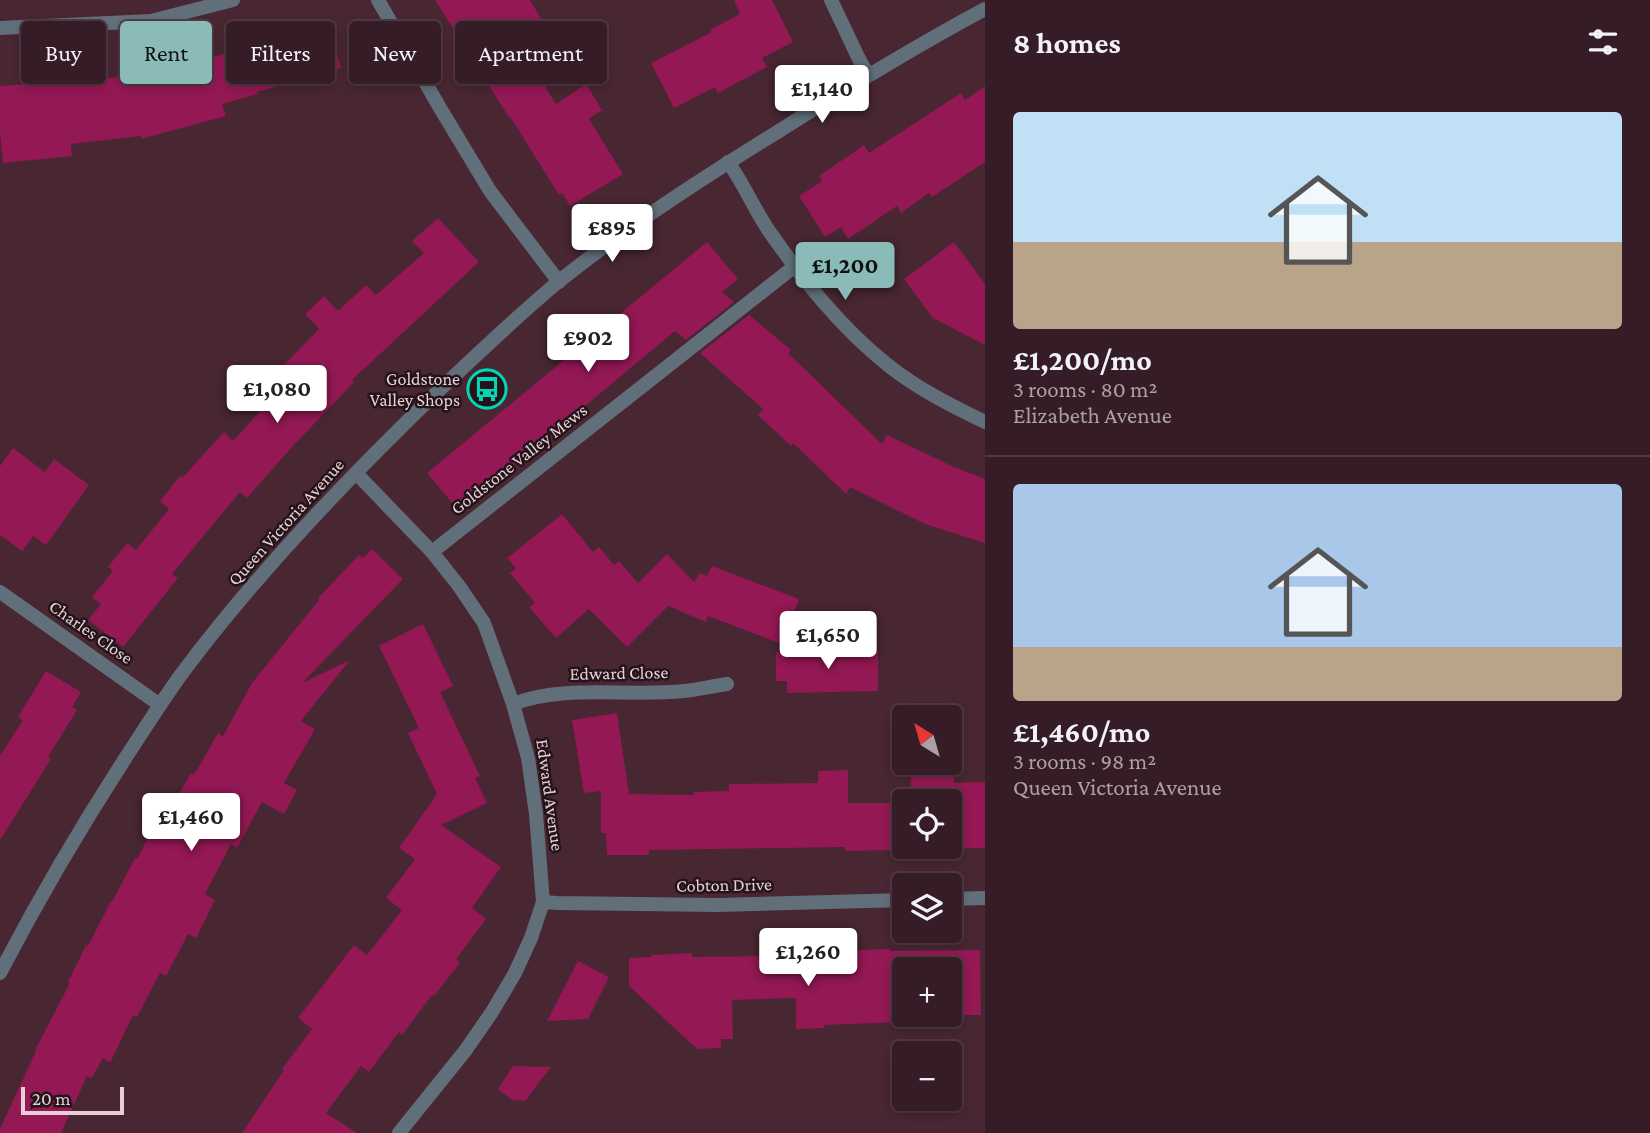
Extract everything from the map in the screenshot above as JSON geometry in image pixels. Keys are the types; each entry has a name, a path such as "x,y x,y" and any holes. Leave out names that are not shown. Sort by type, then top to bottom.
{"street":[{"path":"0,28 151,21 233,0"},
{"path":"378,0 490,191 559,282"},
{"path":"831,0 868,75"},
{"name":"Queen Victoria Avenue","path":"0,973 85,821 182,673 230,611 305,526 404,424 559,282 645,218 728,162 868,75 985,9"},
{"path":"728,162 767,229 839,321 891,367 923,389 985,422"},
{"name":"Goldstone Valley Mews","path":"432,552 795,266"},
{"name":"Edward Avenue","path":"356,473 432,552 484,624 513,704 528,758 536,814 543,902 515,973 492,1012 465,1051 399,1133"},
{"name":"Charles Close","path":"0,592 160,705"},
{"name":"Edward Close","path":"513,704 527,698 558,694 684,691 727,684"},
{"path":"962,899 985,898"},
{"name":"Cobton Drive","path":"543,902 718,905 892,900"}],"building":[{"path":"435,0 530,0 542,21 455,21 455,32"},
{"path":"734,0 772,0 793,42 762,58 767,67 718,93 715,87 674,108 651,63 712,32 710,30 740,14"},
{"path":"335,46 341,68 335,70"},
{"path":"226,53 226,84 285,84 222,104 226,116 141,139 141,136 71,144 72,156 3,163 0,86 106,84 106,78 120,77 120,84 212,84 212,58"},
{"path":"488,84 544,84 556,104 586,84 602,110 589,119 623,174 570,206 562,193 559,195"},
{"path":"985,86 985,162 932,197 929,193 901,213 897,206 848,239 841,227 825,237 799,196 822,181 819,176 864,145 869,153 961,93 965,100"},
{"path":"438,218 479,262 352,380 354,382 247,498 240,492 172,574 178,578 123,647 88,620 101,604 92,597 113,571 108,567 127,543 136,550 169,509 160,501 180,476 182,478 224,432 233,441 275,395 264,385 319,329 305,314 324,296 338,311 366,285 376,295 424,253 412,241"},
{"path":"707,242 738,279 722,292 734,302 686,340 675,331 459,511 427,473"},
{"path":"954,242 985,284 985,345 933,318 904,279"},
{"path":"749,315 791,350 788,353 882,444 887,435 985,479 985,543 925,524 850,487 846,494 793,443 791,446 758,415 763,409 700,353"},
{"path":"13,448 45,472 54,459 89,485 46,545 33,536 22,551 0,535 0,466"},
{"path":"562,514 593,552 599,547 614,565 619,561 638,583 667,554 694,582 700,573 707,576 712,566 799,599 782,644 708,616 706,622 668,606 627,647 589,609 556,638 529,607 535,603 510,573 516,568 507,558"},
{"path":"372,549 403,579 302,683 350,660 301,721 315,729 284,783 297,790 284,814 262,802 237,848 231,844 205,894 215,900 196,938 188,934 166,976 160,973 137,1017 133,1015 110,1063 103,1058 92,1078 87,1076 61,1133 0,1133 35,1050 70,983 68,982 86,945 88,946 161,814 166,817 218,733 223,736 252,683 318,598 359,555 363,558"},
{"path":"423,624 453,686 440,692 480,776 475,778 487,803 441,825 501,867 472,908 486,919 456,959 460,963 402,1035 399,1032 369,1072 361,1066 326,1113 357,1133 242,1133 284,1070 282,1069 312,1029 298,1018 354,945 367,955 402,910 386,898 415,859 399,848 437,794 408,733 419,728 379,646"},
{"path":"878,650 878,691 787,693 787,681 776,681 776,652"},
{"path":"46,671 81,692 72,707 77,710 48,757 51,759 0,840 0,756 23,720 18,717"},
{"path":"617,713 629,794 694,795 694,792 729,791 729,784 818,783 818,771 848,770 848,803 892,803 892,850 845,851 845,847 649,850 649,855 607,855 606,833 601,833 601,791 584,793 572,720"},
{"path":"911,775 954,775 954,783 985,782 985,848 962,848 962,789 910,789"},
{"path":"890,949 980,950 981,1015 962,1015 962,957 892,957 892,1022 796,1029 796,998 732,1000 733,1039 721,1039 721,1048 697,1049 629,986 629,958 692,953 692,957 821,954 821,951"},
{"path":"578,961 609,977 588,1019 547,1021"},
{"path":"513,1066 551,1067 525,1101 512,1100 498,1089"}],"place":[{"name":"Goldstone Valley Shops","path":"487,389"}]}
